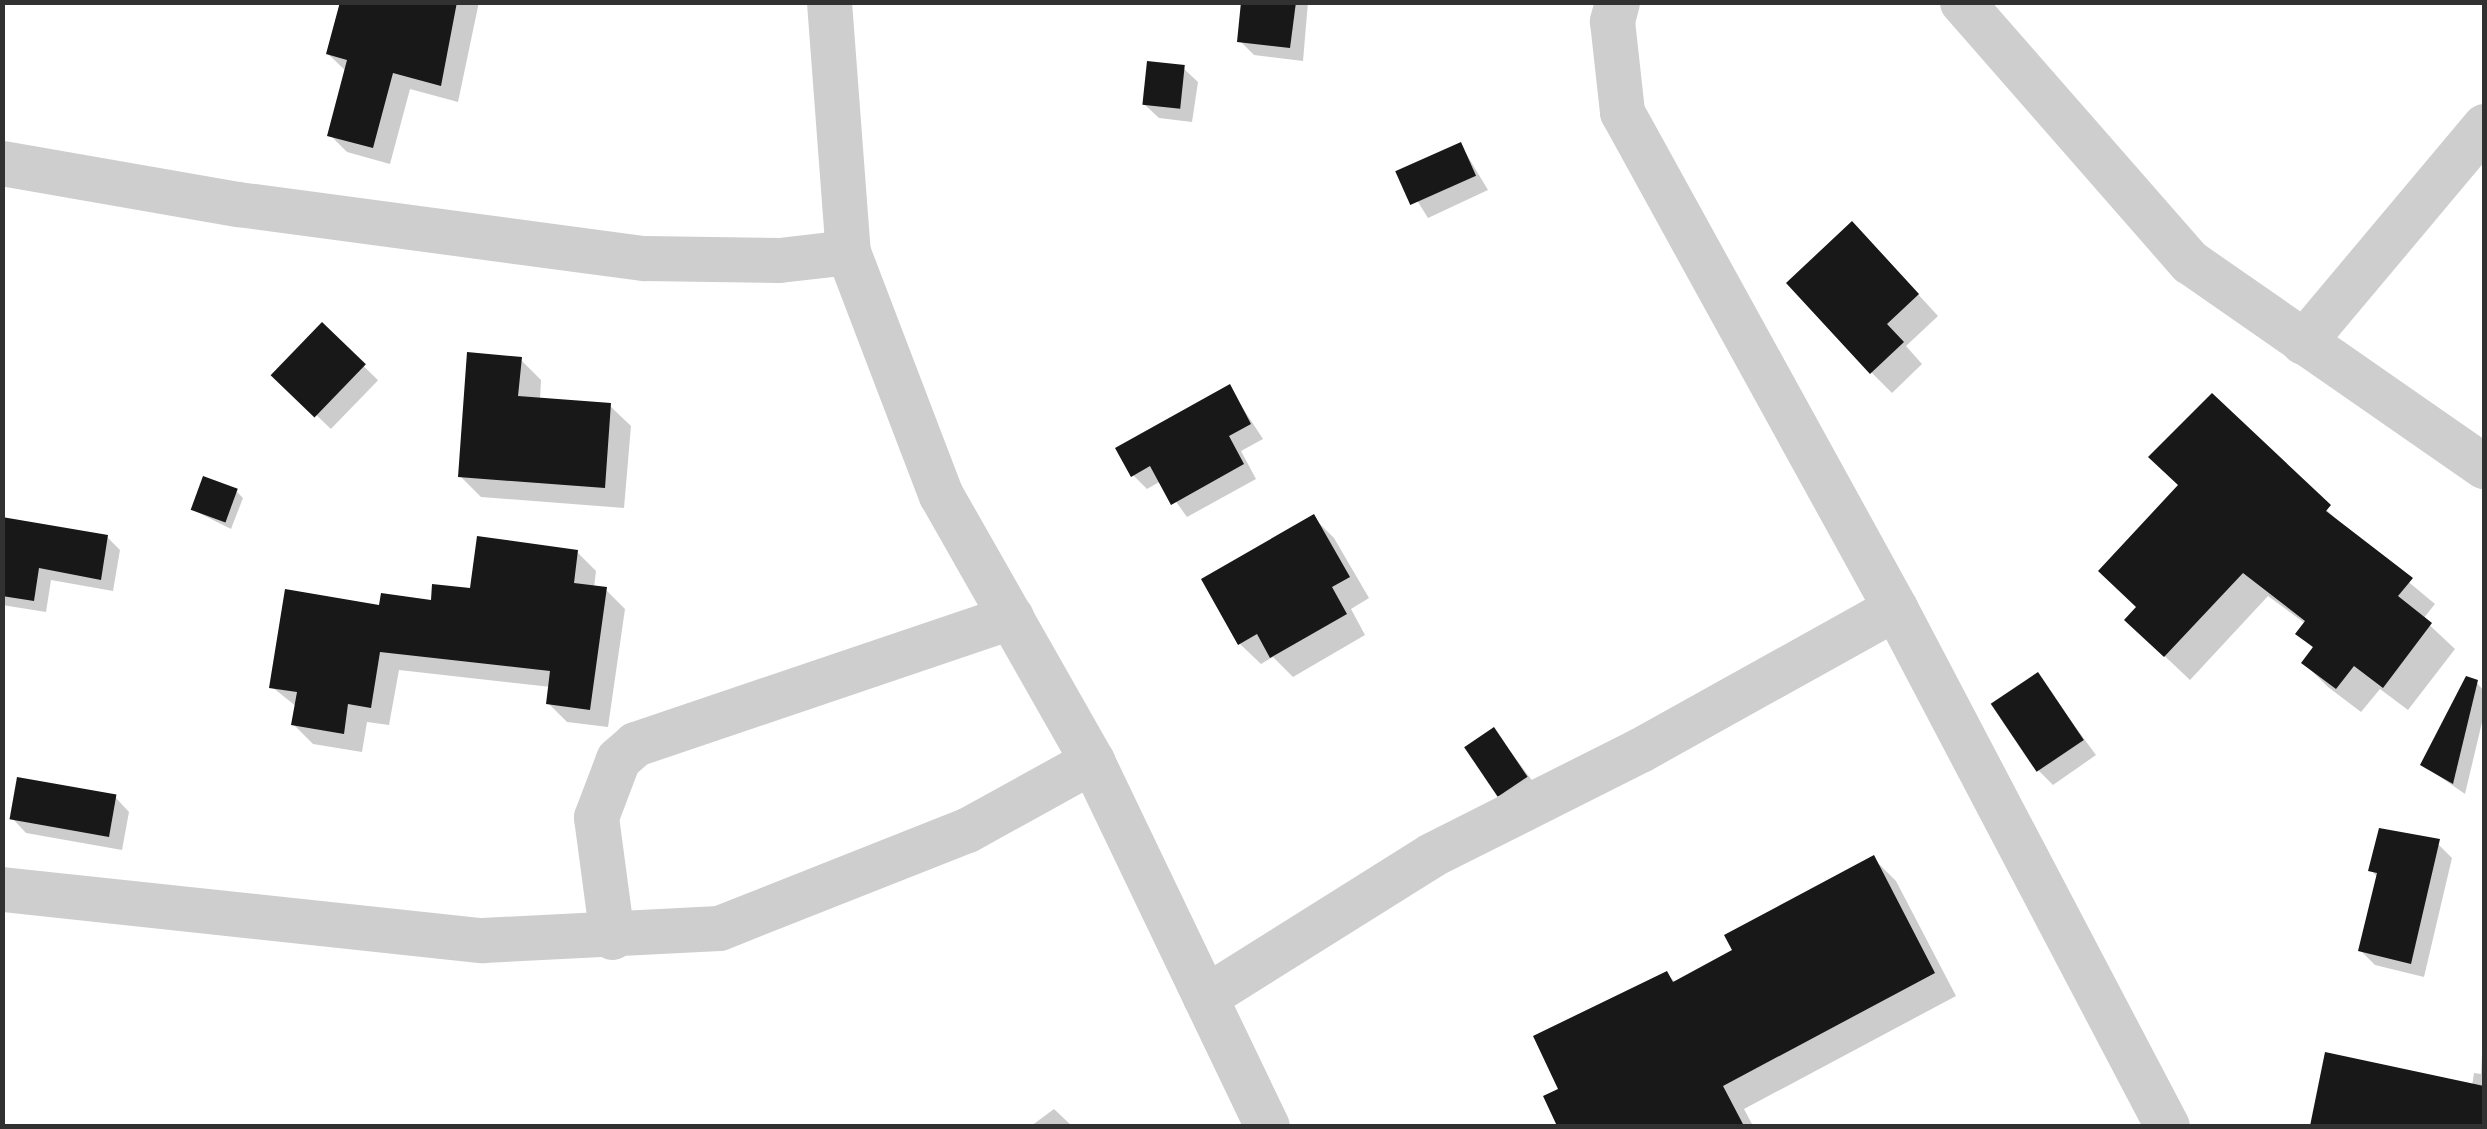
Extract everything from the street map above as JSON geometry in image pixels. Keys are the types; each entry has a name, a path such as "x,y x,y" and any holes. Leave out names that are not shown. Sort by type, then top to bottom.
{"street":[{"path":"829,2 848,252 940,496 1092,761 1268,1126"},
{"path":"1617,2 1612,21 1622,112 1895,608 2167,1126"},
{"path":"1962,2 2190,262 2484,466"},
{"path":"2303,342 2484,126"},
{"path":"2,164 238,204 644,258 779,260 848,252"},
{"path":"1204,997 1430,855 1640,750 1895,608"},
{"path":"612,937 596,817 618,759 634,744 1010,618"},
{"path":"2,889 482,940 612,937 719,928 777,910 967,830 1092,761"}],"building":[{"path":"340,2 457,2 441,86 393,73 373,148 327,136 347,60 326,54"},
{"path":"1241,2 1296,2 1290,48 1237,42"},
{"path":"1147,61 1185,65 1180,109 1142,105"},
{"path":"1461,142 1476,176 1410,205 1395,171"},
{"path":"1852,221 1919,294 1887,324 1904,342 1870,374 1786,283"},
{"path":"322,322 366,364 314,418 271,375"},
{"path":"467,352 522,357 518,396 611,403 605,488 458,477"},
{"path":"1230,384 1251,424 1229,436 1244,464 1171,505 1150,466 1131,477 1115,448"},
{"path":"2212,393 2331,505 2326,511 2413,578 2398,596 2432,623 2383,688 2354,666 2336,689 2301,663 2313,647 2295,634 2305,621 2243,573 2164,657 2124,620 2136,607 2098,571 2178,485 2148,457"},
{"path":"203,476 238,489 225,522 191,510"},
{"path":"1314,514 1350,577 1332,587 1347,614 1270,658 1257,634 1238,645 1201,579"},
{"path":"2,517 108,535 101,580 39,568 34,601 2,596"},
{"path":"477,536 578,550 574,583 607,587 590,710 546,704 550,671 380,652 371,708 348,704 344,734 291,725 297,692 269,688 285,589 379,605 381,593 431,600 432,584 470,588"},
{"path":"2038,672 2084,740 2037,772 1991,704"},
{"path":"2466,676 2478,680 2453,784 2420,765"},
{"path":"1494,727 1528,777 1498,797 1464,747"},
{"path":"17,777 116,795 109,837 10,819"},
{"path":"2379,828 2440,839 2411,964 2358,951 2377,873 2368,871"},
{"path":"1874,855 1935,973 1723,1086 1744,1126 1557,1126 1543,1096 1558,1089 1533,1036 1667,971 1673,982 1732,950 1724,935"},
{"path":"2325,1052 2484,1086 2484,1126 2310,1126"}]}
